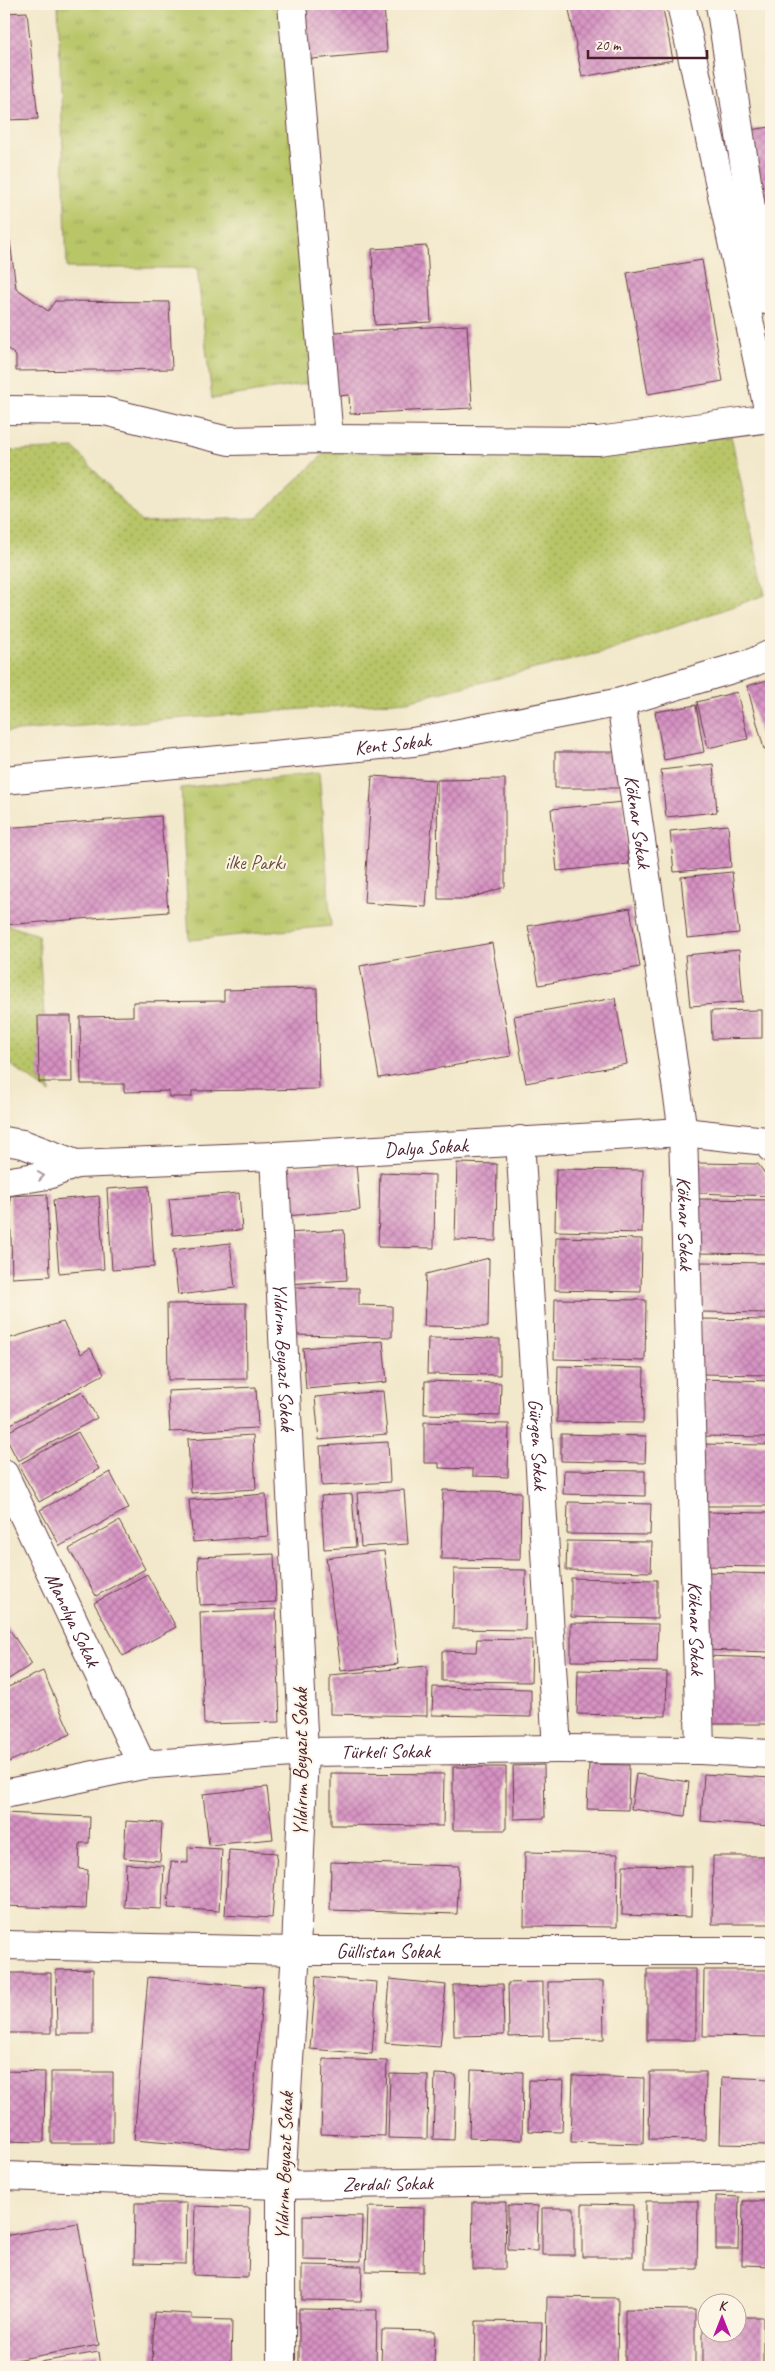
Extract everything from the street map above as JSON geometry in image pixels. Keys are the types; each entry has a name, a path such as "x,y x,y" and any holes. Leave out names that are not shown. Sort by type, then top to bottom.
{"street":[{"path":"292,4 329,440"},
{"path":"4,410 104,411 229,442 329,440 598,441 770,418 681,4"},
{"path":"720,4 765,300 771,299"},
{"name":"Kent Sokak","path":"4,780 413,742 621,702 752,663 771,654"},
{"name":"Köknar Sokak","path":"621,702 683,1132 700,1750"},
{"path":"4,1123 14,1142"},
{"name":"Dalya Sokak","path":"4,1182 48,1175 76,1164 274,1156 520,1140 683,1132 769,1143"},
{"name":"Gürgen Sokak","path":"520,1140 557,1749"},
{"name":"Dalya Sokak","path":"14,1142 76,1164"},
{"name":"Yıldırım Beyazıt Sokak","path":"274,1156 304,1752 296,1951 281,2185 281,2367"},
{"name":"Manolya Sokak","path":"4,1474 142,1765"},
{"name":"Türkeli Sokak","path":"4,1794 142,1765 304,1752 557,1749 700,1750 771,1754"},
{"name":"Güllistan Sokak","path":"4,1945 296,1951 771,1951"},
{"name":"Zerdali Sokak","path":"4,2176 281,2185 771,2177"}],"green space":[{"path":"58,4 281,4 324,381 212,399 197,268 67,268"},
{"path":"731,436 765,595 603,652 407,701 4,732 4,451 74,448 141,522 257,518 326,452 598,456"},
{"name":"ilke Parkı","path":"319,772 331,926 189,940 181,788"},
{"path":"4,924 38,935 50,1093 4,1060"}],"building":[{"path":"299,4 384,4 387,52 302,60"},
{"path":"568,4 662,4 673,60 582,77"},
{"path":"27,12 38,119 4,120 4,13"},
{"path":"771,127 771,208 758,210 749,130"},
{"path":"4,241 10,241 16,288 48,311 55,301 169,302 172,369 16,371 16,356 4,345"},
{"path":"427,246 431,322 375,325 372,249"},
{"path":"702,260 723,381 648,394 627,273"},
{"path":"467,325 472,408 350,414 349,395 337,396 334,332"},
{"path":"771,679 771,747 764,749 747,686"},
{"path":"737,692 748,739 708,748 697,702"},
{"path":"696,705 704,752 664,760 655,712"},
{"path":"771,750 771,787 770,787 766,751"},
{"path":"555,752 619,752 619,788 555,788"},
{"path":"713,764 717,812 666,817 661,770"},
{"path":"372,776 435,780 426,907 364,903"},
{"path":"505,779 505,887 467,899 438,899 437,780"},
{"path":"623,802 629,864 557,871 551,809"},
{"path":"161,816 168,912 4,925 4,828"},
{"path":"728,825 731,867 674,872 670,831"},
{"path":"732,872 739,933 687,938 681,877"},
{"path":"630,908 640,967 539,985 528,926"},
{"path":"492,943 511,1056 379,1078 360,966"},
{"path":"739,950 743,1002 690,1006 685,955"},
{"path":"317,988 319,1089 192,1091 192,1097 169,1097 169,1091 124,1092 124,1084 81,1084 80,1017 133,1016 133,1002 224,1001 224,990"},
{"path":"615,998 627,1064 526,1083 514,1016"},
{"path":"762,1010 762,1038 712,1039 711,1011"},
{"path":"38,1016 71,1016 72,1082 39,1082"},
{"path":"356,1163 360,1210 285,1216 281,1169"},
{"path":"457,1163 497,1164 496,1241 455,1240"},
{"path":"698,1163 758,1164 771,1182 771,1196 698,1193"},
{"path":"556,1169 643,1170 642,1233 555,1231"},
{"path":"380,1173 435,1175 434,1248 378,1247"},
{"path":"149,1186 154,1267 112,1270 107,1189"},
{"path":"239,1193 242,1230 173,1235 169,1199"},
{"path":"47,1194 50,1276 12,1278 10,1196"},
{"path":"99,1196 104,1269 59,1273 53,1200"},
{"path":"698,1199 771,1200 771,1254 697,1253"},
{"path":"344,1230 347,1280 288,1284 285,1233"},
{"path":"556,1237 642,1239 641,1292 555,1290"},
{"path":"230,1243 235,1288 178,1295 173,1250"},
{"path":"489,1258 488,1327 424,1326 426,1274"},
{"path":"701,1262 771,1263 771,1313 700,1312"},
{"path":"294,1287 359,1288 359,1305 392,1306 392,1337 293,1335"},
{"path":"555,1299 646,1300 645,1361 554,1359"},
{"path":"246,1303 247,1379 168,1380 167,1304"},
{"path":"699,1319 771,1320 771,1375 698,1374"},
{"path":"63,1322 81,1354 90,1348 104,1374 7,1426 4,1420 4,1340"},
{"path":"428,1338 500,1339 500,1375 427,1374"},
{"path":"383,1341 387,1382 306,1389 303,1348"},
{"path":"558,1366 644,1368 643,1423 557,1422"},
{"path":"699,1379 771,1381 771,1437 698,1436"},
{"path":"425,1381 501,1383 500,1416 424,1414"},
{"path":"256,1387 258,1428 170,1432 168,1391"},
{"path":"82,1391 97,1418 18,1461 4,1434"},
{"path":"383,1391 387,1434 319,1440 315,1397"},
{"path":"424,1422 509,1424 508,1477 473,1476 473,1469 439,1468 439,1463 424,1463"},
{"path":"78,1432 99,1469 39,1502 18,1465"},
{"path":"561,1434 646,1436 645,1463 561,1461"},
{"path":"253,1435 256,1489 191,1493 188,1439"},
{"path":"388,1442 390,1482 322,1486 320,1446"},
{"path":"699,1444 771,1445 771,1506 698,1506"},
{"path":"564,1470 645,1471 645,1496 563,1494"},
{"path":"110,1472 129,1508 60,1546 40,1510"},
{"path":"404,1490 408,1544 361,1547 357,1493"},
{"path":"443,1490 521,1492 520,1560 441,1559"},
{"path":"266,1494 269,1536 193,1542 189,1500"},
{"path":"352,1494 356,1547 324,1549 321,1496"},
{"path":"568,1502 651,1504 650,1535 567,1534"},
{"path":"704,1512 771,1513 771,1567 703,1566"},
{"path":"119,1521 145,1569 96,1596 69,1549"},
{"path":"567,1541 652,1542 651,1572 566,1570"},
{"path":"384,1551 398,1664 341,1671 326,1558"},
{"path":"274,1554 276,1602 200,1605 198,1557"},
{"path":"454,1569 526,1570 525,1630 453,1629"},
{"path":"704,1572 771,1574 771,1652 702,1650"},
{"path":"147,1574 176,1627 123,1656 94,1603"},
{"path":"571,1578 657,1580 657,1619 571,1617"},
{"path":"276,1609 280,1722 204,1724 200,1612"},
{"path":"4,1621 32,1664 4,1682"},
{"path":"571,1623 658,1624 657,1662 571,1661"},
{"path":"477,1639 532,1640 531,1682 442,1681 442,1651 476,1652"},
{"path":"705,1656 771,1658 770,1724 704,1724"},
{"path":"427,1666 427,1716 330,1714 330,1675"},
{"path":"578,1670 667,1672 666,1716 577,1714"},
{"path":"43,1671 71,1734 4,1764 4,1689"},
{"path":"433,1687 531,1689 531,1717 432,1715"},
{"path":"589,1764 629,1765 628,1810 587,1809"},
{"path":"544,1765 545,1818 514,1819 513,1766"},
{"path":"453,1767 506,1767 506,1830 453,1830"},
{"path":"331,1773 444,1774 443,1826 331,1825"},
{"path":"636,1774 689,1782 685,1816 631,1809"},
{"path":"704,1774 771,1778 771,1826 701,1821"},
{"path":"267,1787 273,1839 209,1845 203,1794"},
{"path":"4,1813 90,1817 89,1843 80,1843 79,1869 88,1870 86,1909 4,1906"},
{"path":"126,1821 162,1823 160,1861 124,1858"},
{"path":"188,1847 222,1849 219,1911 168,1908 171,1862 188,1863"},
{"path":"229,1850 277,1853 272,1918 225,1915"},
{"path":"525,1852 618,1854 617,1927 524,1926"},
{"path":"713,1856 771,1856 771,1924 712,1924"},
{"path":"331,1862 459,1866 457,1914 330,1910"},
{"path":"126,1864 164,1866 162,1909 124,1907"},
{"path":"623,1865 692,1866 691,1917 622,1915"},
{"path":"93,1969 93,2034 57,2034 56,1970"},
{"path":"647,1969 696,1969 696,2040 647,2040"},
{"path":"704,1970 771,1970 771,2037 703,2036"},
{"path":"6,1973 51,1973 51,2033 6,2033"},
{"path":"148,1977 263,1987 249,2150 134,2140"},
{"path":"316,1977 377,1982 372,2054 310,2049"},
{"path":"390,1979 446,1985 440,2047 385,2043"},
{"path":"603,1981 604,2039 549,2040 548,1982"},
{"path":"543,1982 543,2036 509,2037 508,1983"},
{"path":"503,1984 504,2035 454,2036 453,1985"},
{"path":"323,2059 387,2061 385,2136 321,2134"},
{"path":"471,2070 523,2072 522,2140 469,2138"},
{"path":"4,2071 45,2072 44,2142 4,2141"},
{"path":"51,2072 113,2072 113,2143 51,2143"},
{"path":"650,2072 706,2072 705,2140 649,2139"},
{"path":"390,2074 428,2075 427,2139 388,2138"},
{"path":"435,2074 456,2075 454,2140 433,2139"},
{"path":"573,2076 644,2078 643,2144 571,2142"},
{"path":"722,2077 771,2079 771,2145 720,2144"},
{"path":"529,2080 564,2081 562,2132 528,2131"},
{"path":"716,2196 739,2197 738,2249 716,2249"},
{"path":"646,2201 698,2201 697,2269 645,2269"},
{"path":"743,2201 771,2201 771,2266 742,2265"},
{"path":"473,2202 506,2202 505,2269 472,2269"},
{"path":"135,2203 187,2203 186,2264 134,2263"},
{"path":"582,2204 633,2205 633,2257 582,2257"},
{"path":"508,2205 538,2206 537,2251 508,2250"},
{"path":"195,2206 250,2208 248,2277 193,2275"},
{"path":"368,2207 424,2208 423,2272 366,2271"},
{"path":"542,2208 574,2208 574,2255 542,2255"},
{"path":"303,2215 362,2216 361,2261 303,2260"},
{"path":"78,2223 99,2345 4,2362 4,2236"},
{"path":"302,2265 362,2266 361,2301 302,2300"},
{"path":"547,2297 618,2298 617,2367 546,2367"},
{"path":"299,2309 377,2310 376,2367 299,2367"},
{"path":"625,2309 695,2310 695,2367 625,2367"},
{"path":"154,2312 192,2314 192,2319 232,2320 231,2367 152,2367"},
{"path":"748,2317 763,2317 763,2367 703,2367 703,2344 748,2344"},
{"path":"476,2321 542,2322 541,2367 475,2367"},
{"path":"382,2330 435,2331 434,2367 381,2367"},
{"path":"99,2352 101,2367 17,2366"}]}
